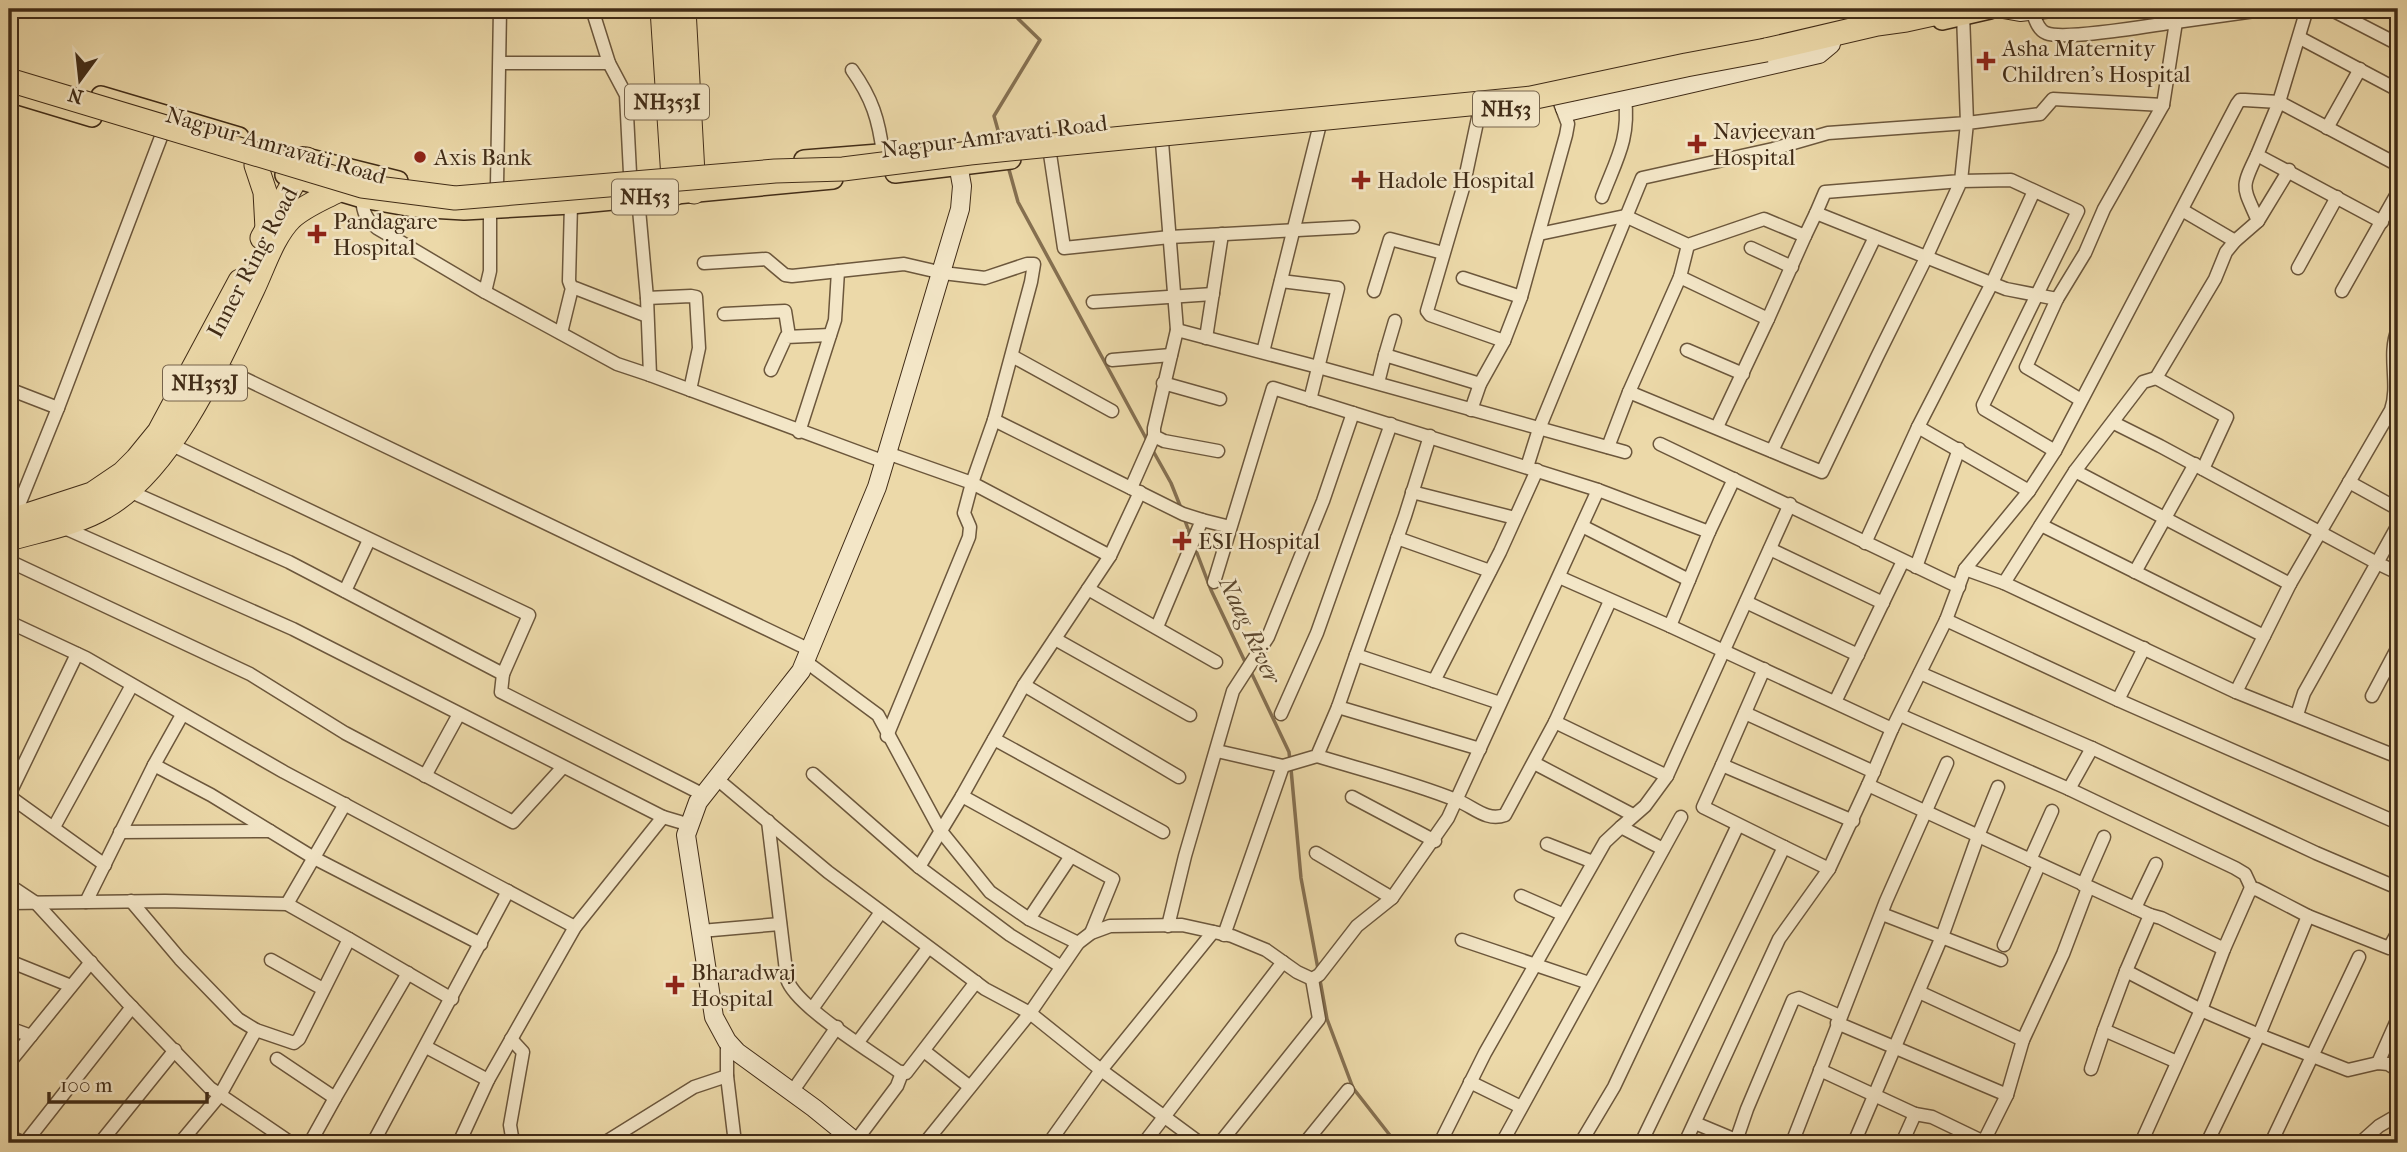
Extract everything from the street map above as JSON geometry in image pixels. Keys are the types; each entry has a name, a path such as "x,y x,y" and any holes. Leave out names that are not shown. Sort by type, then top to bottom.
{"highway":[{"name":"NH353I","path":"662,9 684,193"},
{"name":"NH353I","path":"682,169 684,9"},
{"path":"9,80 362,186 456,198 775,171 843,169 970,153 1531,98 1959,12"},
{"path":"256,165 265,192 267,229"},
{"name":"Inner Ring Road","path":"10,527 59,525 104,508 129,491 146,473 170,444 216,365 281,231 302,210 337,191 344,168"},
{"name":"Inner Ring Road","path":"10,527 92,494 123,473 137,459 159,432 302,169"}],"main road":[{"name":"Nagpur Amravati Road","path":"9,70 302,169 337,191 414,207 491,209 684,193 1532,88 1699,56 1915,9"},
{"name":"Nagpur Amravati Road","path":"1004,152 1050,154 1479,113 1561,101 1907,29 1959,12 1990,9"},
{"name":"Nagpur Amravati Road","path":"9,92 256,165 302,169 344,168 419,185 457,188 883,154 958,158"}],"street":[{"path":"497,185 500,9"},
{"path":"592,9 609,64 626,95 630,173"},
{"path":"2003,9 2011,12 2039,10 2040,29 2055,35 2093,33 2176,15 2269,9"},
{"path":"2258,221 2244,188 2245,180 2279,102 2307,9"},
{"path":"2330,9 2398,44"},
{"path":"1629,391 1822,472 1927,258 1961,181 1967,123 1959,12"},
{"path":"2081,400 2026,367 2057,299 2085,253 2104,209 2163,105 2176,15"},
{"path":"2300,38 2398,90"},
{"path":"1561,101 1565,108 1571,111 1819,54 1831,44"},
{"path":"501,63 609,64"},
{"path":"852,69 863,84 880,122 883,154"},
{"path":"2327,128 2360,69"},
{"path":"1602,197 1625,138 1626,99"},
{"path":"1434,681 1515,517 1532,468 1539,429 1642,178 1773,149 1828,133 1967,123 2041,114 2053,99 2163,105"},
{"path":"1685,1143 1779,939 1829,869 1853,821 1892,729 1946,620 1965,569 2029,491 2054,451 2240,100 2279,102 2398,165"},
{"path":"1471,410 1480,384 1504,341 1521,297 1566,135 1567,124 1561,101"},
{"path":"1479,113 1463,188 1427,311 1430,315 1504,341"},
{"path":"1263,352 1319,128"},
{"path":"10,527 161,137"},
{"path":"919,867 1024,685 1110,556 1135,490 1144,454 1153,438 1163,383 1177,330 1162,142"},
{"path":"1050,154 1063,248 1170,237 1353,228"},
{"path":"2257,155 2382,222"},
{"path":"958,158 962,186 960,209 877,487 801,671 698,802 686,835 714,1017 727,1041 737,1052 856,1143 897,1086 902,1073 909,1070 976,982"},
{"path":"2004,583 2075,471 2143,382 2156,377 2215,279 2226,252 2258,221 2289,170"},
{"path":"1717,427 1825,192 1961,181 2011,180 2078,211 1983,405 1984,409 2054,451"},
{"path":"1865,543 1918,427 1992,283 2034,191"},
{"path":"2342,291 2398,192"},
{"path":"2298,268 2337,197"},
{"path":"362,198 363,212 368,221 377,228 485,292 617,364 799,432 972,483 1110,556"},
{"path":"638,198 647,298 650,375"},
{"path":"561,333 572,289 569,274 571,204"},
{"path":"485,292 490,271 491,209"},
{"path":"2182,209 2235,241"},
{"path":"1816,212 2006,289 2057,299"},
{"path":"1539,234 1625,216 1688,245 1764,219 1805,236"},
{"path":"1206,338 1222,234"},
{"path":"1772,451 1875,237"},
{"path":"1374,290 1390,239 1443,253"},
{"path":"1608,447 1629,391 1679,277 1688,245"},
{"path":"1751,248 1792,267"},
{"path":"704,263 766,259 785,275 904,264 943,273 985,278 1034,264 995,420 964,513 970,527 969,537 887,736"},
{"path":"799,432 838,304 838,271"},
{"path":"1679,277 1768,318"},
{"path":"1463,278 1521,297"},
{"path":"1281,281 1338,288 1310,400"},
{"path":"572,289 579,289 648,316"},
{"path":"1093,302 1213,294"},
{"path":"647,298 696,298 699,348 690,390"},
{"path":"724,314 785,311 789,336"},
{"path":"1378,383 1395,321"},
{"path":"2236,692 2290,584 2391,410 2395,398 2395,344 2398,329"},
{"path":"1177,330 1378,383 1625,453"},
{"path":"771,370 784,340 789,336 830,335"},
{"path":"1687,351 1743,374"},
{"path":"1112,360 1171,355"},
{"path":"1385,355 1480,384"},
{"path":"1012,356 1112,411"},
{"path":"216,365 808,655 878,715 940,830 990,892 1029,919 1078,943"},
{"path":"2135,572 2226,420 2225,414 2156,377"},
{"path":"1163,383 1220,399"},
{"path":"1214,582 1273,388 1532,468 1709,532"},
{"path":"9,390 58,408"},
{"path":"1168,926 1185,856 1233,691 1268,637 1323,501 1353,413"},
{"path":"995,420 1183,514 1230,527"},
{"path":"2114,423 2398,573"},
{"path":"1281,714 1317,633 1391,425"},
{"path":"1918,427 2029,491"},
{"path":"1314,757 1338,707 1430,436"},
{"path":"1153,438 1218,451"},
{"path":"170,444 529,615 503,674 502,692 704,795"},
{"path":"1660,444 1959,587"},
{"path":"1916,567 1959,449"},
{"path":"2075,471 2290,584"},
{"path":"1670,626 1734,480"},
{"path":"2349,482 2398,509"},
{"path":"1220,1143 1319,1019 1315,977 1357,926 1392,898 1448,818 1598,490"},
{"path":"129,491 289,562 503,674"},
{"path":"1412,492 1515,517"},
{"path":"1440,1143 1534,964 1605,842 1646,806 1667,776 1790,504"},
{"path":"1157,628 1202,520"},
{"path":"2041,524 2264,636"},
{"path":"59,525 293,629 663,817 690,825"},
{"path":"2297,715 2304,693 2398,525"},
{"path":"1582,526 1689,580"},
{"path":"1397,538 1490,571"},
{"path":"345,592 369,540"},
{"path":"1770,549 1883,603"},
{"path":"9,561 250,674 345,733 513,822 563,767"},
{"path":"1835,702 1903,561"},
{"path":"1965,569 2004,583 2236,692 2398,757"},
{"path":"1559,577 1892,729"},
{"path":"1088,589 1216,662"},
{"path":"1217,751 1285,765 1314,757 1458,800 1490,818 1505,815 1555,722 1610,601"},
{"path":"1746,602 1858,655"},
{"path":"1946,620 2118,700 2398,823"},
{"path":"9,622 77,654 182,715 575,927"},
{"path":"1055,639 1190,715"},
{"path":"2372,696 2398,647"},
{"path":"2118,700 2144,648"},
{"path":"77,654 9,795 104,865"},
{"path":"1356,655 1500,703"},
{"path":"1764,669 1723,765 1702,805 1829,869"},
{"path":"1920,673 2092,748 2316,853 2398,888"},
{"path":"54,827 132,685"},
{"path":"1024,685 1179,777"},
{"path":"1338,707 1480,749"},
{"path":"1745,713 1874,772"},
{"path":"425,776 459,714"},
{"path":"86,902 153,765 182,715"},
{"path":"1900,715 2069,789 2235,868 2245,874 2252,889 2308,916 2389,948 2398,932"},
{"path":"1555,722 1667,776"},
{"path":"994,739 1163,832"},
{"path":"2069,789 2092,748"},
{"path":"1534,763 1627,821 1663,849"},
{"path":"1792,1143 1839,1019 1924,811 1947,763"},
{"path":"153,765 211,795 314,858 481,944"},
{"path":"1049,1143 1101,1070 1219,933 1285,765"},
{"path":"1723,765 1853,821"},
{"path":"813,774 919,867 1010,935 1060,966"},
{"path":"717,779 828,872 881,912 976,982 1030,1013 1101,1070 1200,1143"},
{"path":"1868,785 2224,949"},
{"path":"1854,1143 1944,932 1998,788"},
{"path":"962,796 1113,879 1091,933"},
{"path":"1352,796 1434,841"},
{"path":"288,904 345,804"},
{"path":"2004,945 2052,811"},
{"path":"458,1143 488,1080 575,927 663,817"},
{"path":"1502,1143 1681,817"},
{"path":"768,821 790,987 812,1009 902,1073"},
{"path":"1597,1143 1581,1141 1614,1087 1738,825"},
{"path":"120,832 271,831"},
{"path":"1820,1070 1916,1114 1932,1117 1984,1143 2007,1095 2025,1037 2063,954 2105,837"},
{"path":"1547,844 1593,862"},
{"path":"1641,1143 1784,848"},
{"path":"1316,853 1392,898"},
{"path":"1029,919 1071,856"},
{"path":"2135,908 2156,864"},
{"path":"9,885 36,902 210,1088 291,1143"},
{"path":"2141,1143 2252,889"},
{"path":"373,1143 508,891"},
{"path":"1521,896 1562,914"},
{"path":"131,901 190,969 238,1018 256,1030 294,1043 299,1039 349,939"},
{"path":"9,903 131,901 288,904 452,999"},
{"path":"1884,909 1944,932 2001,960"},
{"path":"812,1009 881,912"},
{"path":"2091,1069 2126,971 2150,915"},
{"path":"2207,1143 2259,1035 2308,916"},
{"path":"701,931 780,924"},
{"path":"926,1143 1030,1013 1078,943 1091,933 1110,926 1182,925 1219,933 1266,950 1297,972 1315,977"},
{"path":"1462,940 1589,984"},
{"path":"858,1042 928,947"},
{"path":"2271,1143 2359,957"},
{"path":"271,960 323,989"},
{"path":"9,961 71,986"},
{"path":"9,1063 91,962"},
{"path":"1144,1143 1283,962"},
{"path":"2126,971 2201,1010 2348,1070 2378,1063 2388,1064 2398,1070"},
{"path":"310,1143 408,973"},
{"path":"1919,992 2025,1037"},
{"path":"1695,1123 1740,1142 1747,1109 1793,1000 1799,998 1895,1046 2007,1095"},
{"path":"9,1136 24,1143 132,1007"},
{"path":"2378,1063 2398,1018"},
{"path":"792,1092 837,1027"},
{"path":"9,1028 31,1036"},
{"path":"182,1143 220,1095 256,1030"},
{"path":"2104,1030 2176,1062"},
{"path":"511,1039 523,1052 510,1125 512,1137 518,1143"},
{"path":"727,1041 727,1076 735,1143"},
{"path":"426,1047 488,1080"},
{"path":"100,1143 175,1050"},
{"path":"924,1051 970,1087"},
{"path":"277,1059 335,1098"},
{"path":"604,1143 694,1087 727,1076"},
{"path":"1470,1082 1521,1107"},
{"path":"1305,1143 1348,1090"},
{"path":"1902,1143 1916,1114"},
{"path":"2362,1142 2379,1126 2398,1115"}],"waterway":[{"name":"Naag River","path":"1001,141 994,116 1040,40 1008,9"},
{"name":"Naag River","path":"1008,166 1018,202 1148,442"},
{"name":"Naag River","path":"1152,449 1181,508"},
{"name":"Naag River","path":"1184,518 1191,537"},
{"name":"Naag River","path":"1195,548 1211,590 1247,666"},
{"name":"Naag River","path":"1251,672 1289,752 1290,761"},
{"name":"Naag River","path":"1291,769 1301,878 1318,969"},
{"name":"Naag River","path":"1320,980 1327,1019 1353,1088 1396,1143"}],"place":[{"name":"Asha Maternity Children's Hospital","path":"1986,61"},
{"name":"Navjeevan Hospital","path":"1697,144"},
{"name":"Axis Bank","path":"420,157"},
{"name":"Hadole Hospital","path":"1361,180"},
{"name":"Pandagare Hospital","path":"317,234"},
{"name":"ESI Hospital","path":"1182,541"},
{"name":"Bharadwaj Hospital","path":"675,985"}]}
